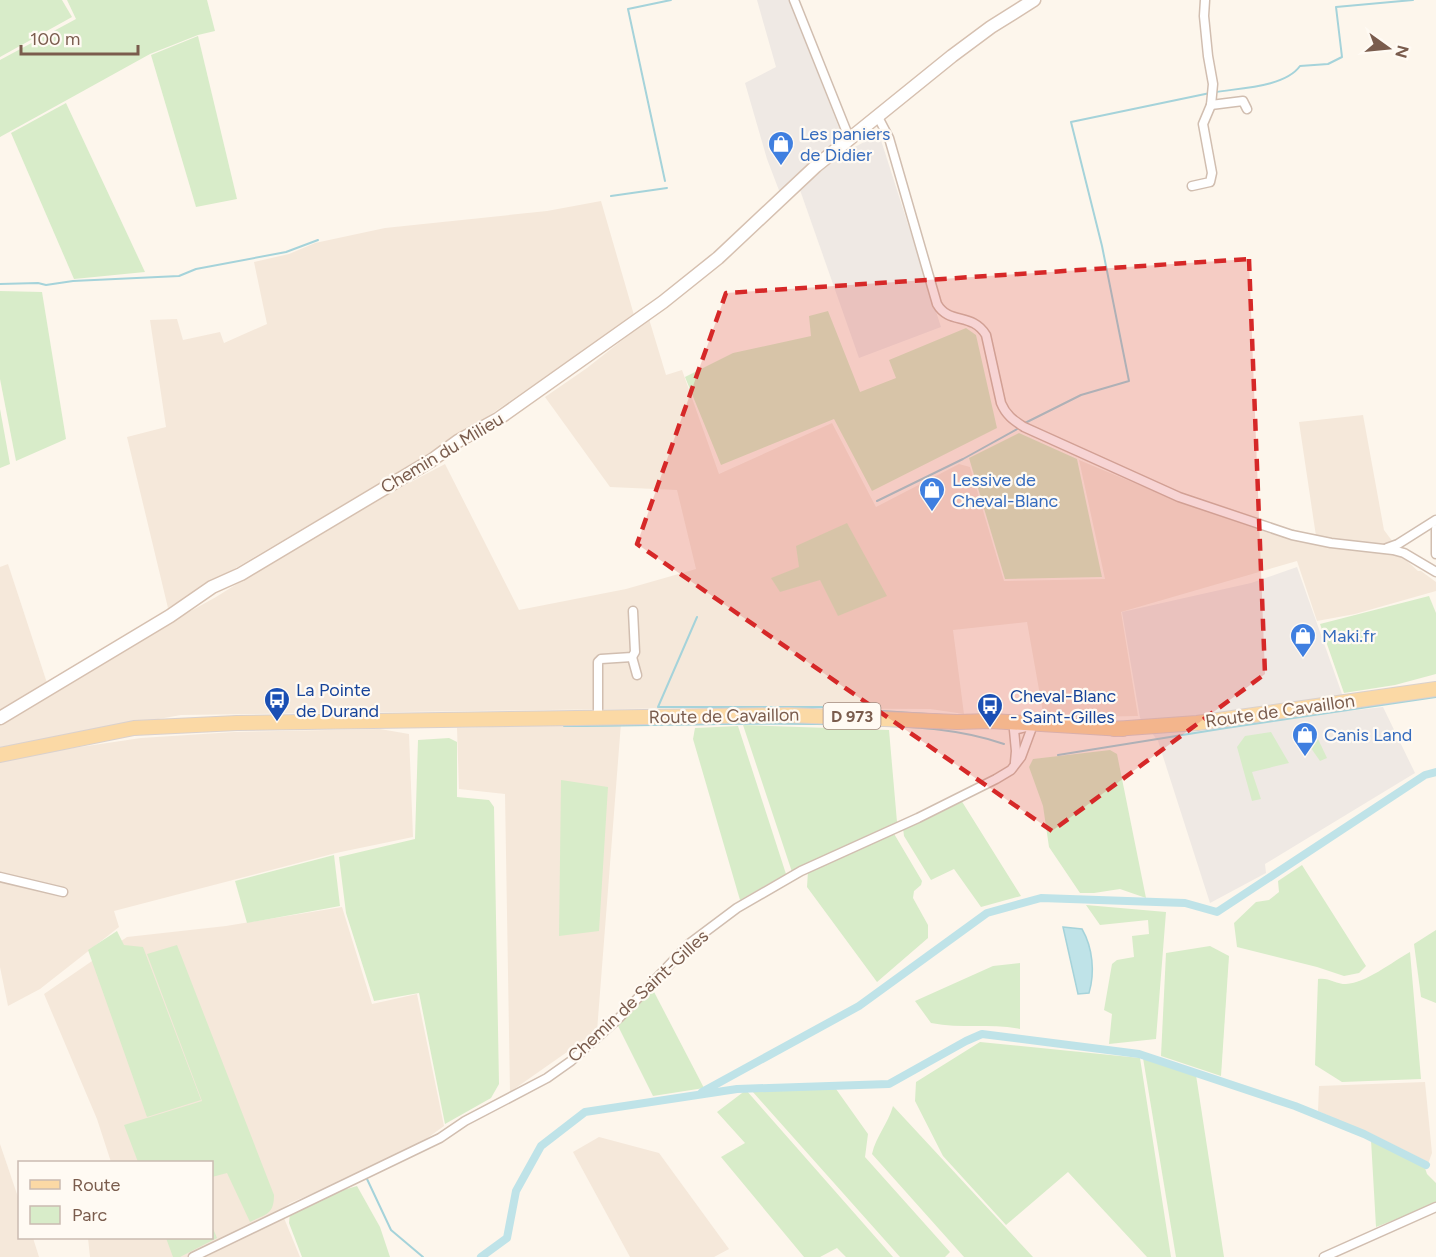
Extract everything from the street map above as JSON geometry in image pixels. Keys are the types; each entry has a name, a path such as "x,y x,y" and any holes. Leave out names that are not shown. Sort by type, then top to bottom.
{"main road":[{"name":"Route de Cavaillon","path":"598,718 788,714 957,722 1076,732 1197,723 1436,688"},
{"name":"D 973","path":"0,754 143,727 237,723 598,718"},
{"name":"Route de Cavaillon","path":"1023,728 1071,726 1123,729"}],"street":[{"path":"794,0 850,140"},
{"name":"Chemin du Milieu","path":"0,718 170,616 202,594 242,574 432,460 458,441 498,419 679,289 731,246 809,173 952,56 991,27 1034,0"},
{"path":"1192,186 1210,182 1212,173 1203,124 1211,105 1214,70 1204,16 1206,0"},
{"path":"1211,105 1238,100 1244,101 1247,109"},
{"path":"878,117 888,138 937,304 941,312 948,316 974,322 981,327 986,335 1001,403 1005,412 1013,420 1179,497 1292,535 1338,544 1385,548 1404,554 1436,572"},
{"path":"1385,548 1398,544 1436,520"},
{"path":"1436,529 1436,554"},
{"path":"633,611 635,652 632,657 637,675"},
{"path":"598,718 598,662 601,659 632,657"},
{"path":"1015,762 1023,728"},
{"path":"1015,762 1021,757 1023,728"},
{"name":"Chemin de Saint-Gilles","path":"193,1257 440,1138 465,1121 547,1078 600,1036 689,944 737,908 801,871 918,818 988,783 1011,770 1015,762"},
{"path":"0,877 63,892"},
{"path":"1324,1257 1436,1207"}],"highlighted area":[{"path":"1249,259 1265,674 1052,831 637,544 726,293"}],"shaded area":[{"path":"757,0 789,0 843,138 816,156 780,193 767,159 745,83 776,67"},
{"path":"879,134 941,327 859,358 800,190 840,155"},
{"path":"601,201 634,315 487,417 168,608 127,437 166,427 150,320 177,319 183,340 220,332 224,343 267,324 254,262 289,254 315,243 385,228 547,211"},
{"path":"649,319 666,375 682,370 719,474 832,423 876,507 959,464 970,467 1004,581 1105,579 1079,460 1156,492 1317,543 1299,422 1363,415 1384,530 1407,561 1436,582 1436,591 1355,614 1317,621 1297,561 1121,612 1138,716 1044,718 1027,622 953,630 964,714 930,709 695,708 181,715 0,747 0,725 37,701 216,597 337,521 445,464 519,610 626,589 696,569 677,490 610,487 545,397 587,368"},
{"path":"8,564 47,683 0,711 0,567"},
{"path":"1297,567 1348,711 1383,707 1415,773 1265,864 1266,873 1210,903 1158,741 1140,718 1122,612 1251,583"},
{"path":"621,723 597,1031 510,1092 505,794 459,789 457,728"},
{"path":"380,729 409,734 413,837 336,853 114,911 119,927 40,989 8,1006 0,967 0,762 141,738 234,732"},
{"path":"342,907 372,1004 417,994 444,1126 415,1147 362,1173 290,1203 275,1214 188,1257 90,1257 88,1239 213,1239 213,1161 111,1161 97,1119 44,994 127,937 226,926"},
{"path":"1425,1082 1432,1153 1428,1164 1318,1111 1319,1086"},
{"path":"599,1137 659,1153 729,1249 714,1257 630,1257 573,1152"},
{"path":"0,1144 18,1197 18,1239 33,1239 39,1257 0,1257"},
{"path":"284,1218 300,1257 205,1257 229,1245"}],"green space":[{"path":"0,0 62,0 72,17 0,57"},
{"path":"67,0 207,0 215,31 198,35 150,54 0,137 0,60 76,19"},
{"path":"198,36 237,199 196,207 151,55"},
{"path":"66,103 145,272 74,279 11,133"},
{"path":"0,291 42,292 66,439 16,461 0,379"},
{"path":"828,311 860,392 896,378 889,360 966,328 976,335 997,428 872,491 834,419 721,465 685,377 733,353 811,336 809,316"},
{"path":"0,409 10,464 0,468"},
{"path":"1019,433 1077,459 1102,577 1005,579 969,458"},
{"path":"847,523 887,596 838,616 820,580 780,592 771,578 799,567 796,546"},
{"path":"1429,596 1436,613 1436,674 1395,685 1344,693 1320,624"},
{"path":"743,725 889,730 897,822 792,872"},
{"path":"738,726 786,874 740,900 693,739 695,728"},
{"path":"1271,732 1289,763 1252,772 1261,799 1252,801 1237,747 1245,736"},
{"path":"1314,737 1318,739 1327,758 1320,761 1306,741"},
{"path":"449,738 457,742 457,797 489,800 494,807 499,1084 491,1098 445,1124 419,993 374,1001 346,913 339,857 415,839 418,740"},
{"path":"1110,750 1117,754 1146,898 1120,889 1080,893 1049,847 1043,806 1029,767 1033,759"},
{"path":"561,780 608,787 599,931 559,936"},
{"path":"961,800 1021,896 981,907 954,869 931,880 904,836 903,828"},
{"path":"893,832 922,881 914,891 913,898 928,925 928,938 877,982 807,887 808,871"},
{"path":"334,855 340,906 247,923 235,881"},
{"path":"1302,865 1366,966 1359,973 1344,976 1237,947 1234,923 1256,902 1269,900 1279,892 1278,881"},
{"path":"1086,905 1166,912 1156,1039 1109,1044 1112,1014 1104,1010 1112,964 1117,960 1134,957 1132,936 1149,934 1148,920 1100,925"},
{"path":"1436,930 1436,1003 1421,997 1414,944"},
{"path":"117,931 124,945 143,947 201,1100 147,1117 88,950"},
{"path":"177,945 274,1195 271,1210 250,1222 227,1173 213,1177 213,1161 138,1161 124,1125 202,1101 147,954"},
{"path":"1210,946 1229,956 1221,1076 1161,1056 1166,953"},
{"path":"1410,952 1421,1079 1342,1082 1315,1065 1318,979 1342,984 1354,983"},
{"path":"1020,963 1020,1029 931,1023 915,1001 993,966"},
{"path":"652,988 704,1088 653,1096 618,1026"},
{"path":"980,1042 1140,1058 1171,1257 1147,1257 1068,1172 1006,1225 943,1156 915,1101 916,1082"},
{"path":"1143,1058 1196,1075 1224,1257 1176,1257"},
{"path":"836,1089 868,1134 865,1157 950,1252 945,1257 900,1257 752,1091"},
{"path":"746,1090 893,1257 846,1257 837,1248 820,1257 804,1257 721,1157 745,1143 717,1112"},
{"path":"893,1106 1033,1257 964,1257 872,1154"},
{"path":"1371,1140 1424,1165 1427,1174 1436,1183 1436,1204 1376,1227"},
{"path":"357,1186 380,1227 390,1257 302,1257 289,1223 290,1213 326,1195"},
{"path":"213,1228 217,1238 180,1257 173,1257 166,1239 213,1239"}],"water":[{"path":"1063,927 1082,929 1086,936 1092,961 1089,993 1078,994"}],"waterway":[{"path":"665,181 628,9 671,0"},
{"path":"1216,92 1273,82 1293,73 1300,66 1328,64 1342,57 1336,7 1413,0"},
{"path":"1023,424 1081,395 1129,381 1102,246 1071,122 1210,93"},
{"path":"611,196 667,188"},
{"path":"0,284 38,283 46,285 73,281 179,276 196,269 286,252 318,240"},
{"path":"877,501 963,459 1019,428"},
{"path":"697,617 658,707 821,707 943,715"},
{"path":"1058,755 1436,697"},
{"path":"564,726 865,725 953,731 1004,744"},
{"path":"702,1092 859,1006 987,913 1041,898 1185,903 1217,912 1425,775 1436,772"},
{"path":"481,1257 507,1238 516,1191 541,1146 585,1112 737,1089 889,1084 982,1034 1139,1054 1295,1106 1364,1134 1426,1165"},
{"path":"367,1179 391,1230 423,1257"}],"place":[{"name":"Les paniers de Didier","path":"781,167"},
{"name":"Lessive de Cheval-Blanc","path":"932,513"},
{"name":"Maki.fr","path":"1303,659"},
{"name":"La Pointe de Durand","path":"277,723"},
{"name":"Cheval-Blanc - Saint-Gilles","path":"990,729"},
{"name":"Canis Land","path":"1305,758"}]}
